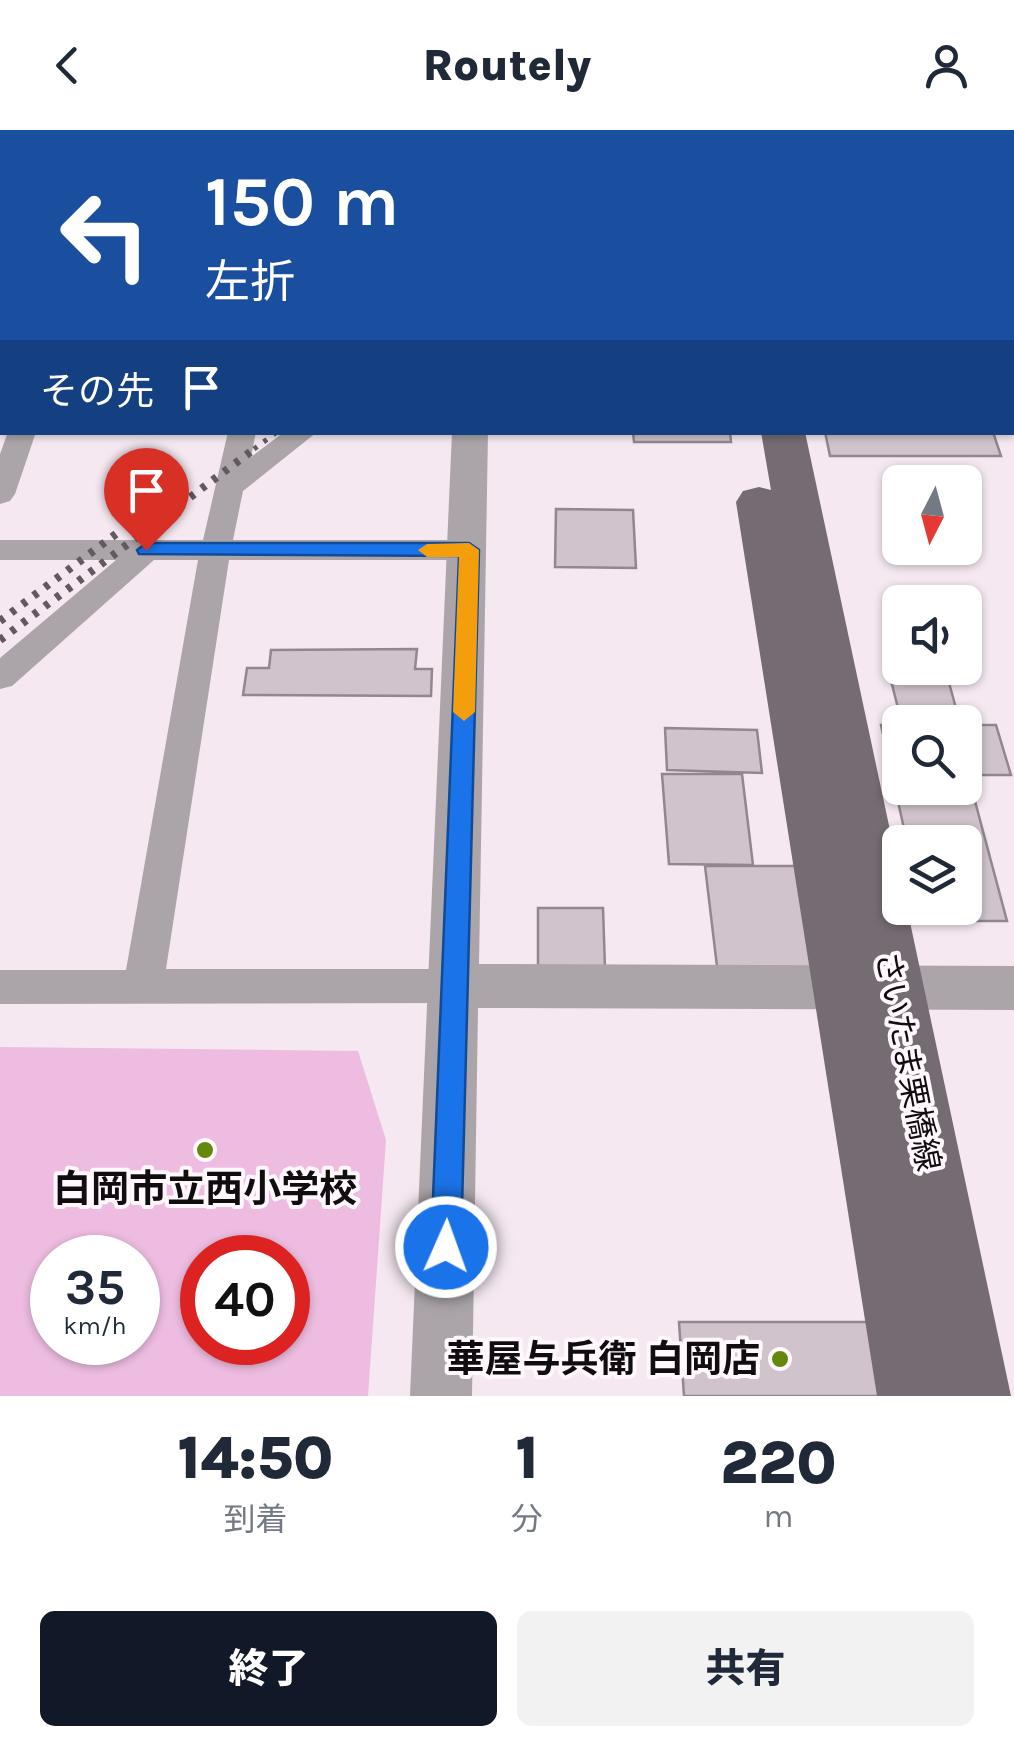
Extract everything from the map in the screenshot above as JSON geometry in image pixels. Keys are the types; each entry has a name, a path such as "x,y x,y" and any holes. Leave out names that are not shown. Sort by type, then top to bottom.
{"main road":[{"name":"さいたま栗橋線","path":"749,435 869,988 973,1396"},
{"name":"さいたま栗橋線","path":"782,435 869,988 914,1396"}],"street":[{"path":"0,494 21,435"},
{"path":"143,988 214,552 241,435"},
{"path":"230,487 299,435"},
{"path":"441,1396 470,435"},
{"path":"0,550 469,550"},
{"path":"0,678 146,550"},
{"path":"0,987 1014,988"}],"shaded area":[{"name":"白岡市立西小学校","path":"0,1047 358,1051 386,1140 368,1396 0,1396"}],"building":[{"path":"633,435 730,435 731,442 634,442"},
{"path":"826,435 994,435 1001,456 830,456"},
{"path":"556,509 633,510 636,568 555,567"},
{"path":"417,649 415,669 432,669 431,696 243,695 247,668 269,668 271,650"},
{"path":"892,685 950,685 955,705 897,705"},
{"path":"982,725 996,725 1011,775 982,775"},
{"path":"665,728 757,730 762,773 667,770"},
{"path":"662,774 742,774 753,865 669,864"},
{"path":"899,805 976,805 981,825 903,825"},
{"path":"982,827 1007,921 982,921"},
{"path":"705,866 804,866 822,975 718,975"},
{"path":"538,908 603,908 605,969 538,967"},
{"name":"華屋与兵衛 白岡店","path":"679,1322 872,1322 884,1396 684,1396"}],"railway":[{"path":"254,449 273,435"},
{"path":"0,640 257,447"},
{"path":"0,621 120,531"}],"slow traffic":[{"path":"427,550 469,550 464,712"}],"place":[{"name":"白岡市立西小学校","path":"205,1150"},
{"name":"華屋与兵衛 白岡店","path":"780,1359"}],"route":[{"path":"146,550 469,550 446,1247"}]}
